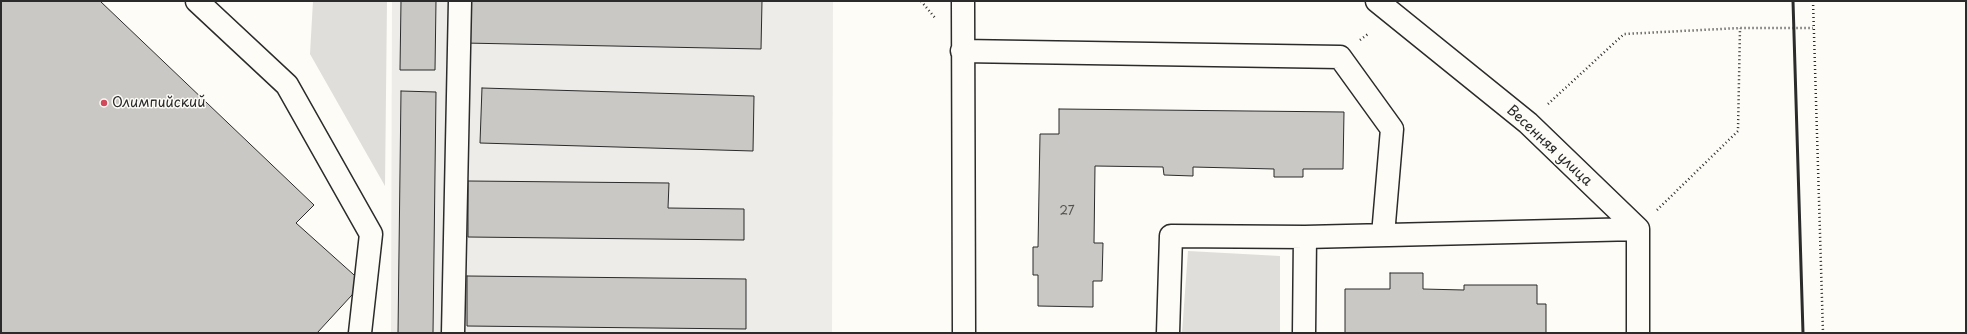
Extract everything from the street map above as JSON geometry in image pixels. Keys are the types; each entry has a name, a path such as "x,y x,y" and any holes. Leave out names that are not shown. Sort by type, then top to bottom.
{"street":[{"path":"197,1 287,85 371,234 360,333"},
{"path":"453,333 460,1"},
{"path":"963,1 964,333"},
{"name":"Весенняя улица","path":"1377,1 1528,123 1638,229"},
{"path":"962,51 1340,57 1392,129 1383,234"},
{"path":"1168,333 1171,236 1305,237 1638,229 1638,333"},
{"path":"1304,333 1305,237"}],"path":[{"path":"1812,1 1824,333"},
{"path":"1638,229 1738,131 1740,28"},
{"path":"1528,123 1624,34 1740,28 1813,28"}],"shaded area":[{"path":"313,1 387,1 385,186 310,54"},
{"path":"392,1 833,1 832,333 391,333"},
{"path":"1188,251 1280,256 1280,333 1182,333"}],"building":[{"name":"Олимпийский","path":"1,1 100,1 314,205 296,223 363,283 317,333 1,333"},
{"path":"401,1 436,1 435,70 400,70"},
{"path":"465,1 762,1 761,49 464,43"},
{"path":"482,88 754,96 753,151 480,143"},
{"path":"401,91 436,92 433,333 398,333"},
{"path":"1059,109 1344,112 1343,169 1303,169 1303,177 1274,177 1274,169 1193,167 1193,176 1164,175 1163,167 1095,166 1094,243 1103,243 1102,281 1093,281 1093,307 1038,306 1038,275 1033,275 1033,247 1038,247 1040,134 1059,134"},
{"path":"468,181 669,183 668,208 744,209 744,240 468,237"},
{"path":"1390,273 1423,273 1423,289 1464,290 1464,285 1537,285 1537,304 1546,304 1546,333 1345,333 1345,289 1390,289"},
{"path":"467,276 746,279 746,329 467,326"}],"railway":[{"path":"1793,1 1803,333"}],"place":[{"name":"Олимпийский","path":"104,103"}]}
